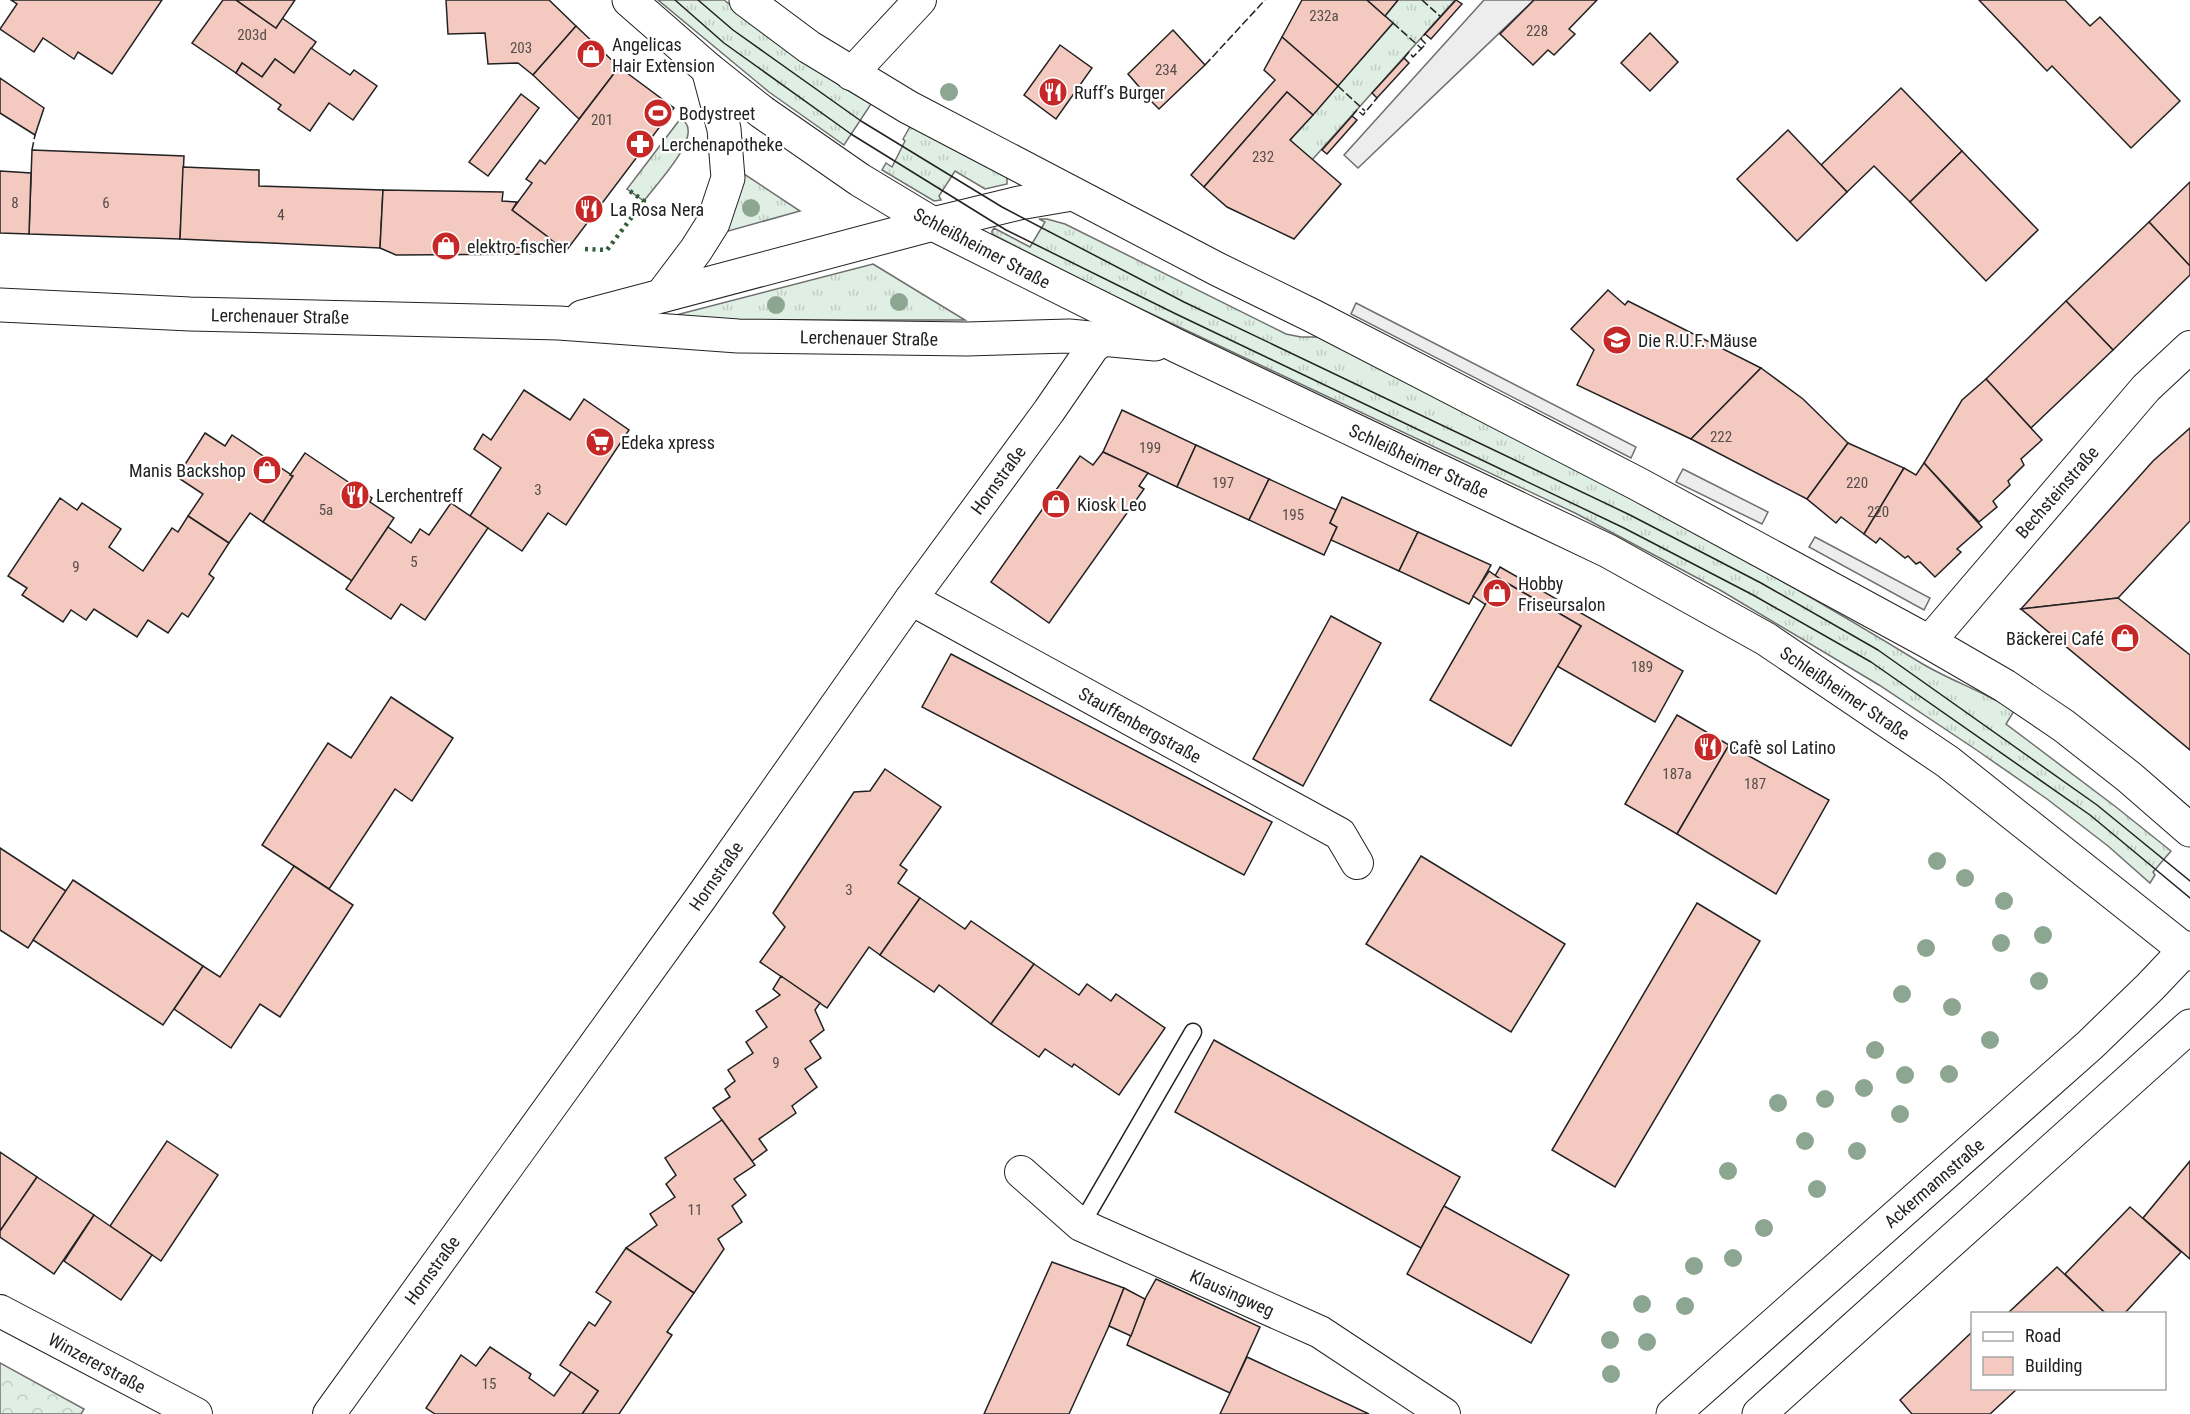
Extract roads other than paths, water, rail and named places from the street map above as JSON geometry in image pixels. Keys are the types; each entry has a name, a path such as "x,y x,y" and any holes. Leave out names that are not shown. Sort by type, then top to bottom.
{"main road":[{"name":"Schleißheimer Straße","path":"629,0 708,69 762,112 860,180 933,224 1178,346 1608,551 1766,639 1948,762 2188,951"},
{"path":"746,0 809,47 851,74 1072,194 1638,484 1929,642 2005,686 2064,726 2129,777 2190,830"},
{"path":"662,295 713,223 728,178 724,129 708,69"},
{"name":"Lerchenauer Straße","path":"560,323 933,224 1019,203 1072,194"},
{"name":"Lerchenauer Straße","path":"0,305 190,314 560,323 738,336 967,339 1070,336 1178,346"},
{"name":"Ackermannstraße","path":"1673,1414 2090,1045 2188,951"},
{"path":"1759,1414 2190,1026"}],"street":[{"path":"851,74 920,0"},
{"name":"Hornstraße","path":"329,1414 700,899 911,599 1049,411 1092,347 1104,338"},
{"name":"Bechsteinstraße","path":"1929,642 2146,388 2190,347"},
{"name":"Stauffenbergstraße","path":"911,599 1340,834 1357,863"},
{"name":"Klausingweg","path":"1021,1172 1081,1225 1320,1332 1444,1414"},
{"name":"Winzererstraße","path":"0,1311 196,1414"}],"lane":[{"path":"1081,1225 1193,1032"}],"tram line":[{"path":"675,0 724,43 851,134 1006,230 1176,314 1624,528 1753,595 1871,662 2090,815 2190,898"},
{"path":"698,0 733,30 861,121 1002,207 1184,302 1630,515 1761,583 1878,650 2097,805 2190,881"}],"place":[{"name":"Angelicas Hair Extension","path":"591,54"},
{"name":"Ruff’s Burger","path":"1053,92"},
{"name":"Bodystreet","path":"658,113"},
{"name":"Lerchenapotheke","path":"640,144"},
{"name":"La Rosa Nera","path":"589,209"},
{"name":"elektro-fischer","path":"446,246"},
{"name":"Die R.U.F. Mäuse","path":"1617,340"},
{"name":"Edeka xpress","path":"600,442"},
{"name":"Manis Backshop","path":"267,470"},
{"name":"Lerchentreff","path":"355,495"},
{"name":"Kiosk Leo","path":"1056,504"},
{"name":"Hobby Friseursalon","path":"1497,593"},
{"name":"Bäckerei Café","path":"2125,638"},
{"name":"Cafè sol Latino","path":"1708,747"}]}
